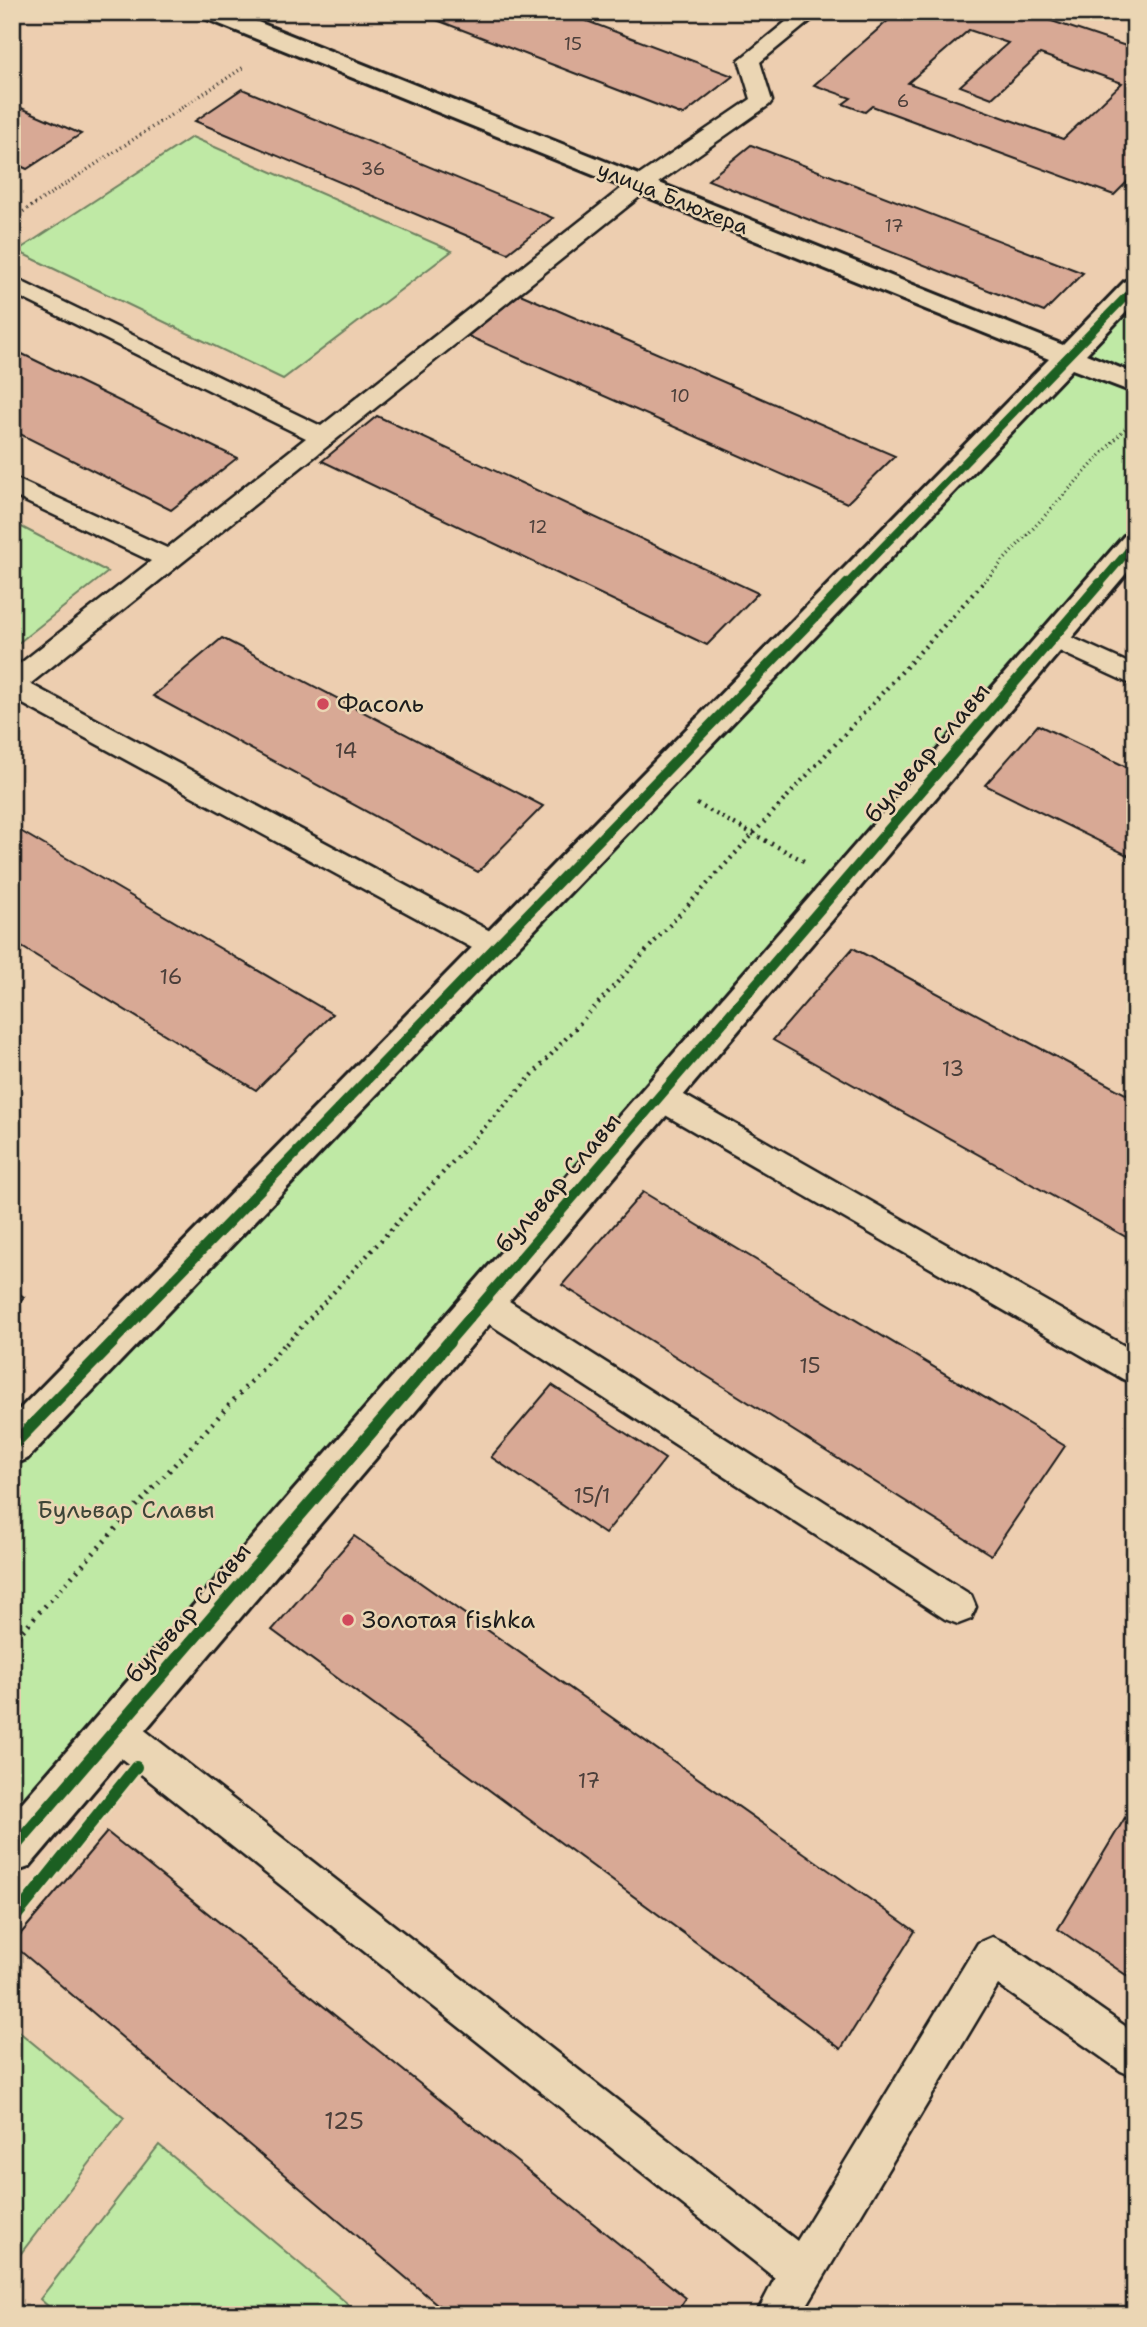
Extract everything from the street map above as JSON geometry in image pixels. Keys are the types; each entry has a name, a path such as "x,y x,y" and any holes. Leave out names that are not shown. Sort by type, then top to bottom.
{"street":[{"name":"улица Блюхера","path":"211,12 1135,384"},
{"path":"12,1446 1135,287"},
{"name":"бульвар Славы","path":"12,1850 1135,543"}],"lane":[{"path":"495,947 12,685 640,185 762,101 749,60 811,12"},
{"path":"12,284 323,438"},
{"path":"12,485 169,559"},
{"path":"1053,638 1135,677"},
{"path":"659,1096 1135,1369"},
{"path":"483,1302 958,1607"},
{"path":"115,1730 803,2273"},
{"path":"777,2315 992,1957 1135,2057"}],"path":[{"path":"12,219 244,67"},
{"path":"12,1642 1135,417"},
{"path":"655,781 844,882"}],"green space":[{"path":"192,137 452,251 283,379 17,251"},
{"name":"Бульвар Славы","path":"1135,302 1135,531 12,1813 12,1465"},
{"path":"12,522 108,572 12,648"},
{"path":"12,2026 124,2118 12,2265"},
{"path":"159,2145 361,2315 58,2315 40,2299"}],"building":[{"path":"416,12 563,12 733,76 683,115"},
{"path":"898,12 1025,12 1135,49 1135,174 1114,195 872,106 865,112 843,104 851,98 814,85","holes":["969,30 1008,43 960,86 992,98 1040,54 1122,83 1063,139 908,83"]},
{"path":"242,89 553,218 508,253 195,121"},
{"path":"12,104 81,134 27,169 12,162"},
{"path":"751,145 1083,273 1044,312 708,180"},
{"path":"520,294 895,456 847,503 468,336"},
{"path":"12,349 237,458 171,510 12,430"},
{"path":"377,416 758,593 707,645 322,461"},
{"path":"222,638 543,806 478,872 153,696"},
{"path":"1038,725 1135,771 1135,859 985,785"},
{"path":"17,829 332,1014 256,1090 12,941 12,833"},
{"path":"853,948 1135,1099 1135,1242 773,1040"},
{"path":"643,1192 1065,1446 991,1555 562,1285"},
{"path":"12,1289 24,1297 12,1309"},
{"path":"552,1385 665,1459 605,1534 491,1457"},
{"path":"354,1536 915,1931 841,2049 272,1630"},
{"path":"1132,1806 1135,1808 1135,1981 1058,1929"},
{"path":"107,1832 686,2298 675,2315 450,2315 12,1944"}],"cycle path":[{"path":"12,1446 1135,287"},
{"path":"12,1850 1135,543"},
{"path":"12,1921 136,1767"}],"place":[{"name":"Фасоль","path":"323,704"},
{"name":"Золотая fishka","path":"348,1620"}]}
